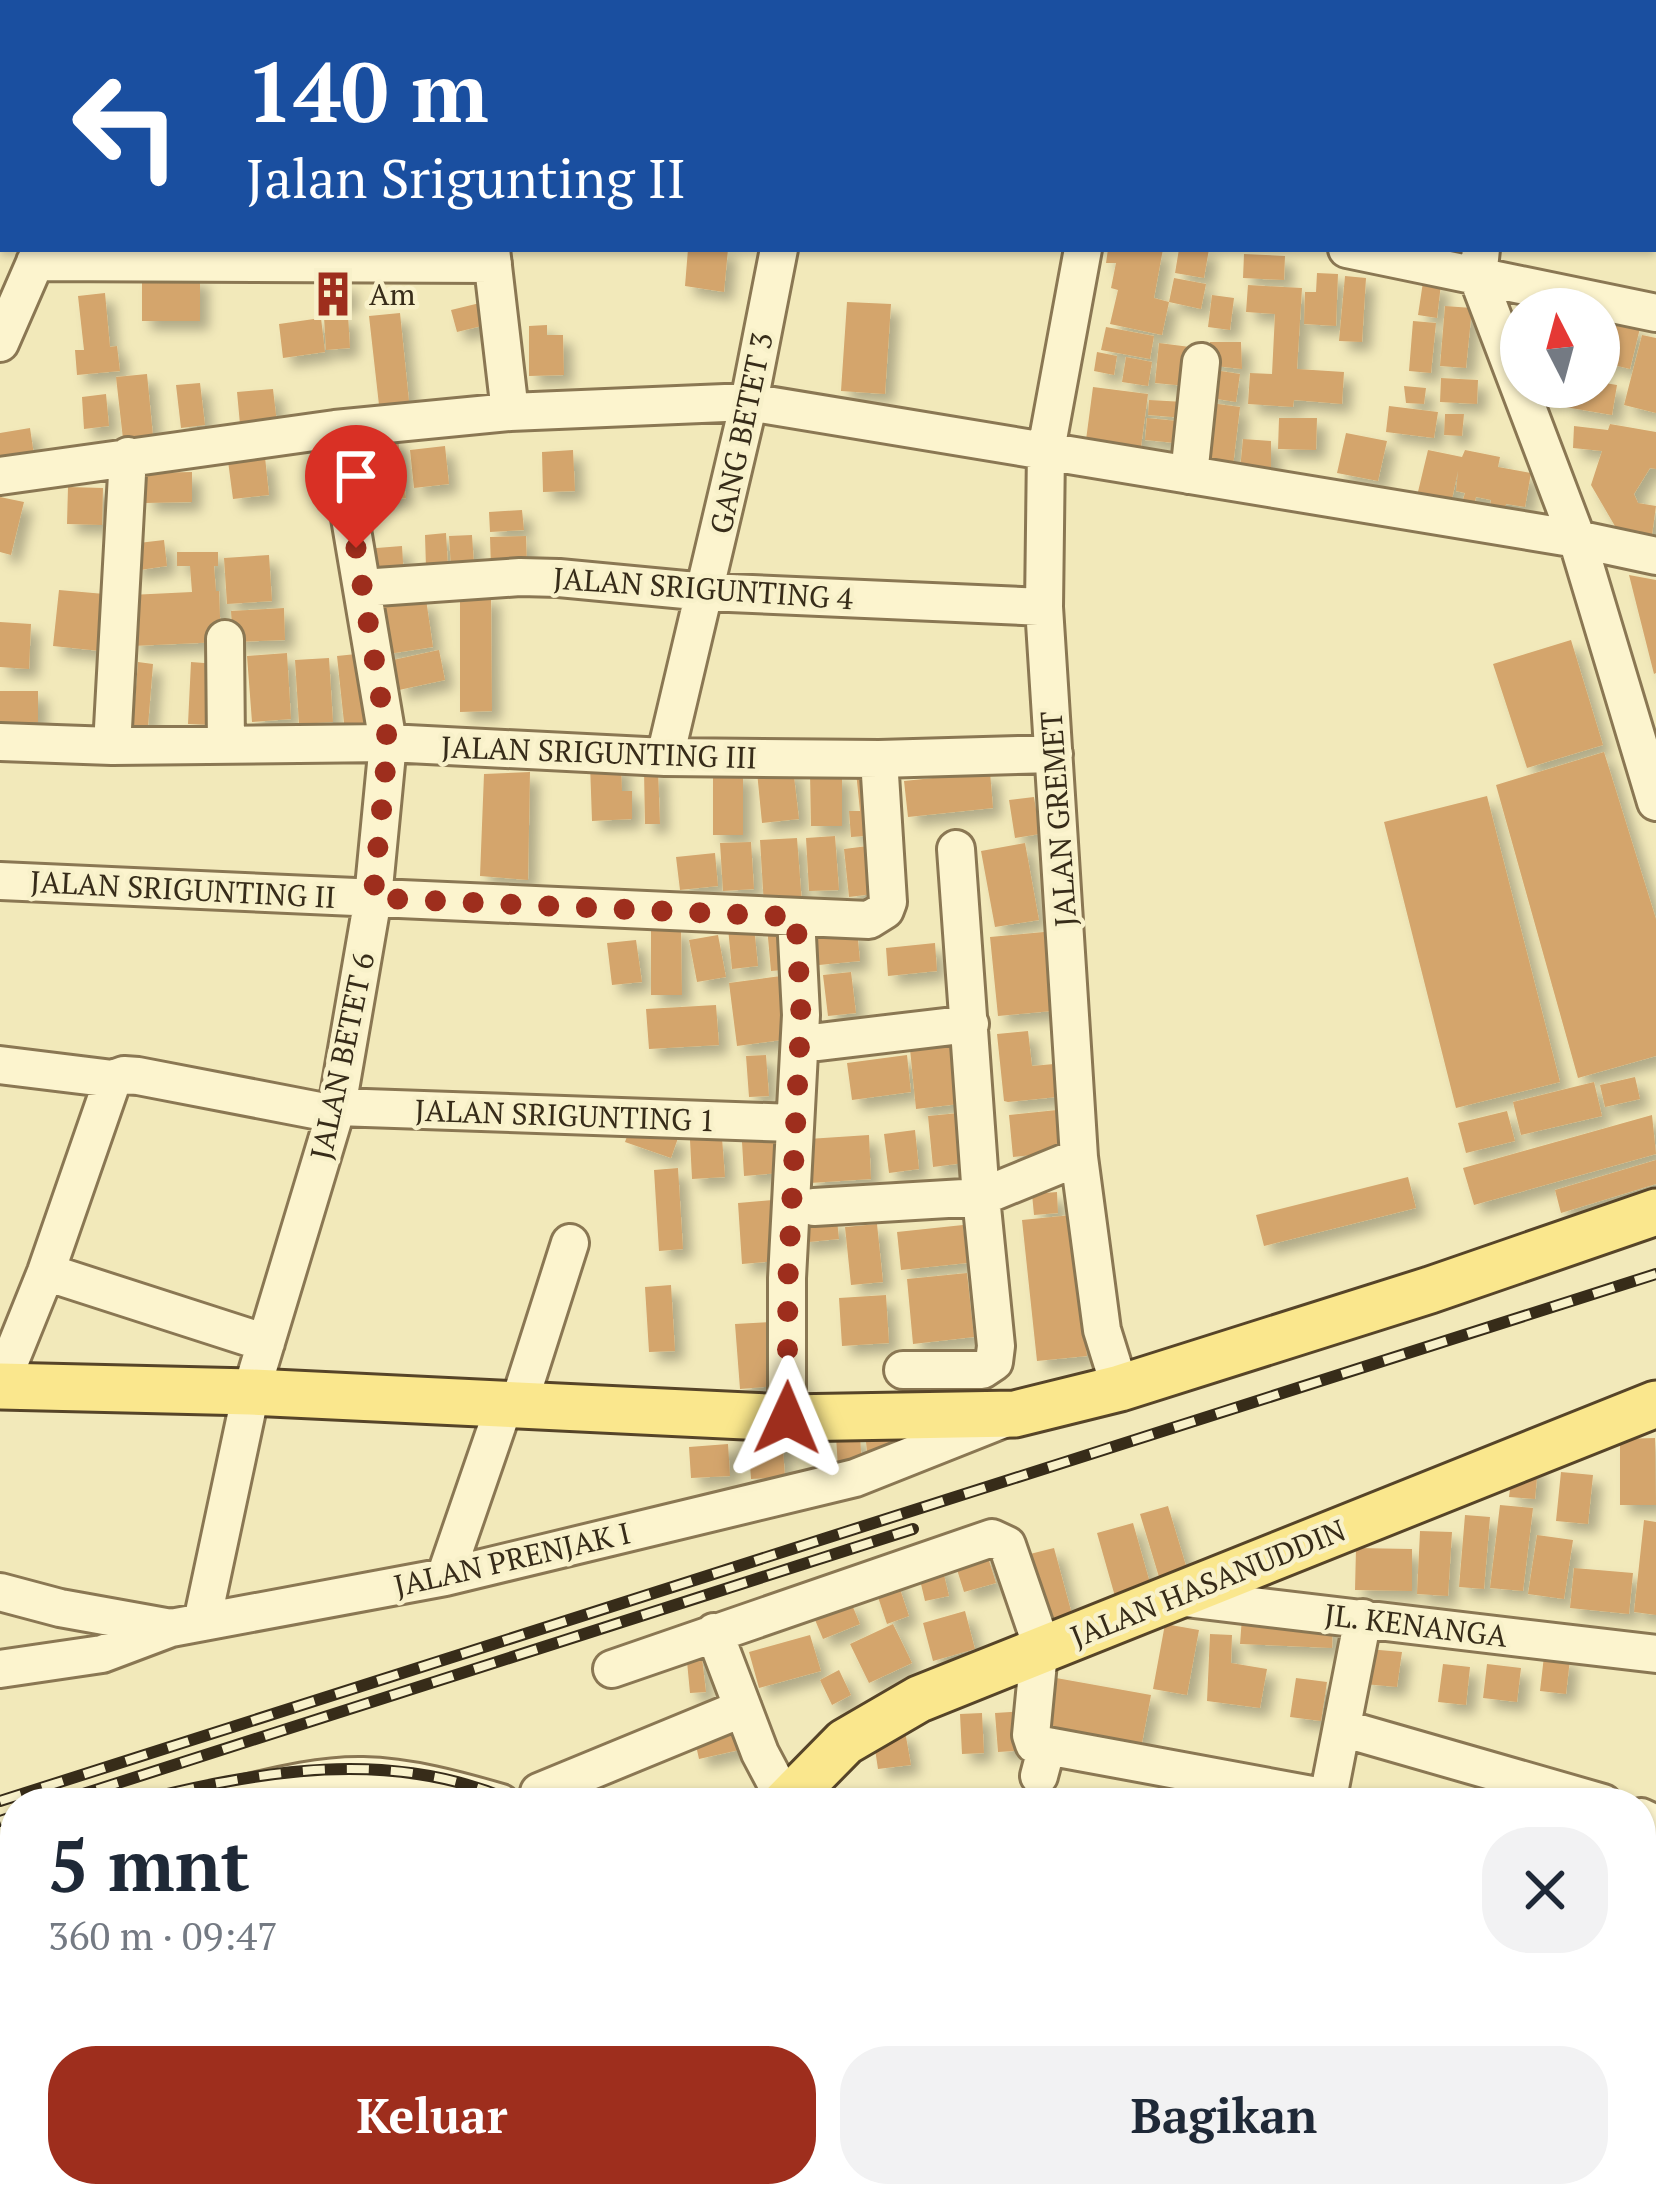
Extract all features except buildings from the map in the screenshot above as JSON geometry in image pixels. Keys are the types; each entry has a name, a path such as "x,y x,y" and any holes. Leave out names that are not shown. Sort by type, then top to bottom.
{"main road":[{"path":"0,1386 251,1391 787,1418 1015,1414 1120,1388 1430,1290 1656,1212"},
{"name":"JALAN HASANUDDIN","path":"800,1788 844,1742 919,1699 1654,1406"}],"street":[{"name":"GANG BETET 3","path":"665,757 749,402 778,252"},
{"name":"JALAN GREMET","path":"1082,252 1046,450 1044,607 1079,1157 1102,1330 1120,1388"},
{"path":"1373,252 1479,264 1656,313"},
{"path":"0,343 38,256 492,257 510,412"},
{"path":"1479,264 1577,539 1656,802"},
{"path":"1189,476 1201,362"},
{"path":"0,476 335,429 510,412 749,402 1656,556"},
{"name":"JALAN BETET 6","path":"187,1624 336,1111 373,898 388,743 335,429"},
{"path":"112,746 128,456"},
{"name":"JALAN SRIGUNTING 4","path":"362,588 520,577 706,592 1044,607"},
{"path":"225,639 226,745"},
{"name":"JALAN SRIGUNTING III","path":"0,742 112,746 388,743 665,757 879,759 1054,754"},
{"name":"JALAN SRIGUNTING II","path":"0,881 869,920 888,902 879,759"},
{"path":"903,1370 982,1370 994,1362 996,1346 956,849"},
{"path":"787,1418 801,1015 796,917"},
{"path":"819,1042 970,1024"},
{"name":"JALAN SRIGUNTING 1","path":"0,1065 113,1079 138,1076 336,1111 794,1123"},
{"path":"0,1386 46,1272 113,1079"},
{"path":"814,1207 981,1198 1079,1157"},
{"path":"445,1577 570,1243"},
{"path":"46,1272 266,1343"},
{"name":"JALAN PRENJAK I","path":"0,1669 102,1654 187,1624 445,1577 855,1478 1015,1414"},
{"path":"612,1669 998,1538 1007,1545 1041,1651 1031,1735 1043,1761 1235,1788"},
{"path":"0,1592 60,1608 187,1624"},
{"name":"JL. KENANGA","path":"1177,1597 1656,1654"},
{"path":"1330,1788 1363,1618"},
{"path":"714,1632 760,1754 778,1788"},
{"path":"549,1788 743,1708"},
{"path":"1342,1729 1550,1788"},
{"path":"276,1788 363,1776 438,1788"}],"railway":[{"path":"41,1788 1656,1274"},
{"path":"102,1788 913,1529"},
{"path":"196,1788 324,1770 421,1774 477,1788"}],"place":[{"name":"Am","path":"333,294"}],"route":[{"path":"356,548 388,743 373,898 796,917 801,1015 788,1278 787,1418"}]}
